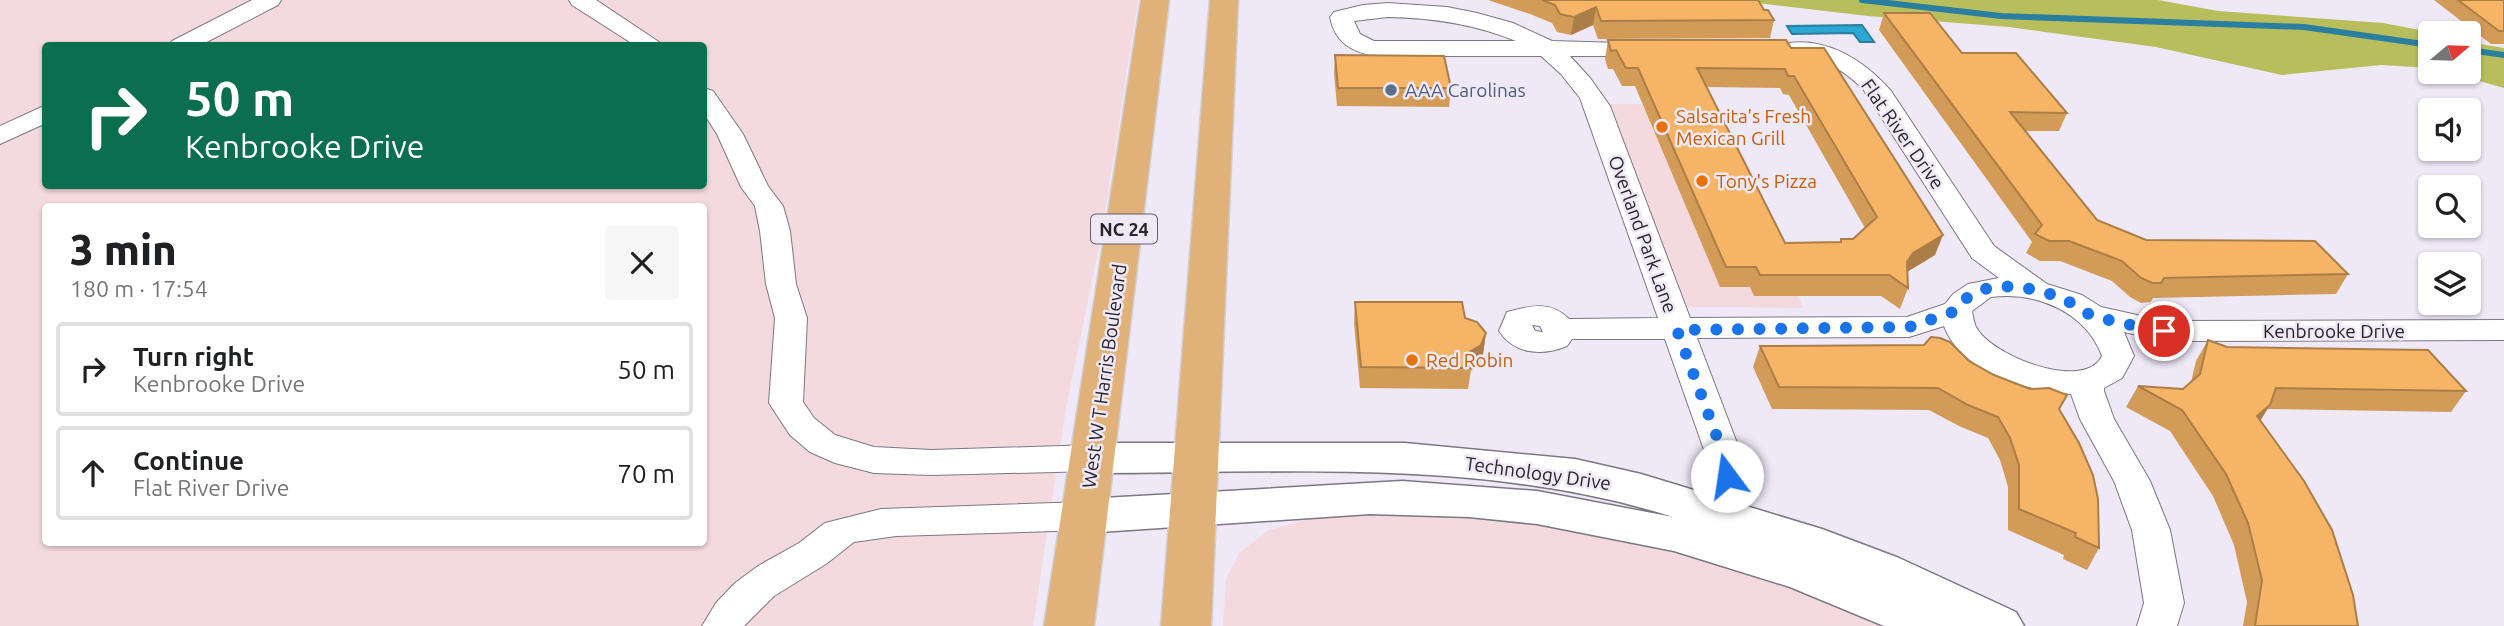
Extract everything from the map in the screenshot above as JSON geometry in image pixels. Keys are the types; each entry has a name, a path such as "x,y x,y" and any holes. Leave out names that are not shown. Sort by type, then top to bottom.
{"main road":[{"name":"West W T Harris Boulevard","path":"1069,626 1155,0"},
{"path":"1186,626 1224,0"}],"street":[{"path":"188,42 271,0"},
{"path":"580,0 647,42"},
{"path":"1547,49 1487,19 1415,4 1381,2 1363,5 1342,17 1343,27 1350,37 1358,44 1374,48 1547,49 1673,49"},
{"name":"Overland Park Lane","path":"1547,49 1588,91 1597,106 1727,464 1723,515"},
{"name":"Flat River Drive","path":"1756,50 1814,50 1848,63 1865,77 1882,96 1983,252 2036,290"},
{"path":"707,100 730,134 755,187 769,206 780,261 781,284 791,318 786,403 799,424 810,435 837,451 885,462 1093,458"},
{"path":"0,136 42,115"},
{"path":"1560,329 1909,327 1956,311 1963,299 1982,289 1986,272 1983,252"},
{"name":"Flat River Drive","path":"1982,289 2006,287 2036,290 2076,305 2108,331 2117,351"},
{"path":"1956,311 1961,331 1971,344 1985,355 2010,369 2049,380 2088,380 2110,371 2118,356 2117,351"},
{"name":"Kenbrooke Drive","path":"2090,315 2164,331 2504,330"},
{"path":"1909,327 1944,339 1971,344"},
{"name":"Kenbrooke Drive","path":"2117,351 2164,331"},
{"path":"2049,380 2097,419"},
{"path":"2088,380 2087,391 2097,419 2132,481 2151,530 2164,603 2157,626"},
{"name":"Technology Drive","path":"1093,458 1405,458 1528,468 1606,482 1723,515 1835,552 1999,626"},
{"name":"Technology Drive","path":"1085,516 1392,497 1465,500 1527,507 1626,525 1706,544 1820,580 1933,626"},
{"path":"722,626 741,601 752,592 772,576 812,554 836,534 894,523 1085,516"}],"shaded area":[{"path":"0,0 1138,0 1102,232 1066,408 1033,626 0,626"},
{"path":"1608,104 1707,105 1804,308 1687,307"},
{"path":"1404,511 1469,513 1614,535 1719,562 1902,626 1223,626 1226,579 1240,552 1269,530 1312,518"}],"green space":[{"path":"1731,0 2158,0 2218,11 2383,23 2418,30 2418,67 2381,65 2282,75 2156,47 2009,27 1868,16"},
{"path":"2482,44 2504,48 2504,88 2482,82"}],"water":[{"path":"1862,25 1874,42 1860,42 1853,33 1792,34 1787,26"}],"building":[{"path":"1542,0 1758,0 1774,20 1601,21 1596,7 1574,17 1560,14 1555,5"},
{"path":"2458,0 2504,0 2504,31 2499,31"},
{"path":"1884,13 1930,13 1962,53 2016,53 2067,113 2010,112 2097,220 2146,240 2315,241 2348,274 2164,278 2161,283 2152,283 2141,278 2122,261 2069,241 2049,241 2035,234 2042,225"},
{"path":"1608,40 1786,40 1791,48 1824,48 1943,235 1913,253 1907,262 1908,288 1889,275 1760,275 1756,267 1726,267 1638,68 1626,68 1616,50 1611,51","holes":["1697,68 1785,69 1788,76 1794,76 1877,217 1853,239 1841,239 1841,242 1785,243"]},
{"path":"1335,55 1444,56 1451,88 1338,88"},
{"path":"1355,302 1462,302 1465,318 1477,322 1486,333 1481,345 1469,352 1471,368 1361,367"},
{"path":"1931,337 1950,342 1969,361 1994,375 2030,389 2049,388 2067,395 2059,409 2079,443 2093,475 2098,499 2099,548 2075,537 2076,533 2019,509 2019,465 2010,438 1998,417 1968,405 1938,388 1779,387 1760,346 1924,345"},
{"path":"2208,340 2227,347 2428,350 2466,391 2276,388 2270,405 2257,416 2304,481 2332,530 2353,595 2358,626 2255,626 2262,580 2248,523 2226,474 2182,410 2138,386 2183,389 2200,374"}],"waterway":[{"path":"1862,0 2001,16 2304,27 2418,43"},
{"path":"2482,52 2504,55"}],"place":[{"name":"AAA Carolinas","path":"1391,90"},
{"name":"Salsarita's Fresh Mexican Grill","path":"1662,127"},
{"name":"Tony's Pizza","path":"1702,181"},
{"name":"Red Robin","path":"1412,360"}],"route":[{"path":"1727,476 1727,464 1677,330 1909,327 1956,311 1963,299 1974,292 2006,287 2036,290 2076,305 2090,315 2164,331"}]}
